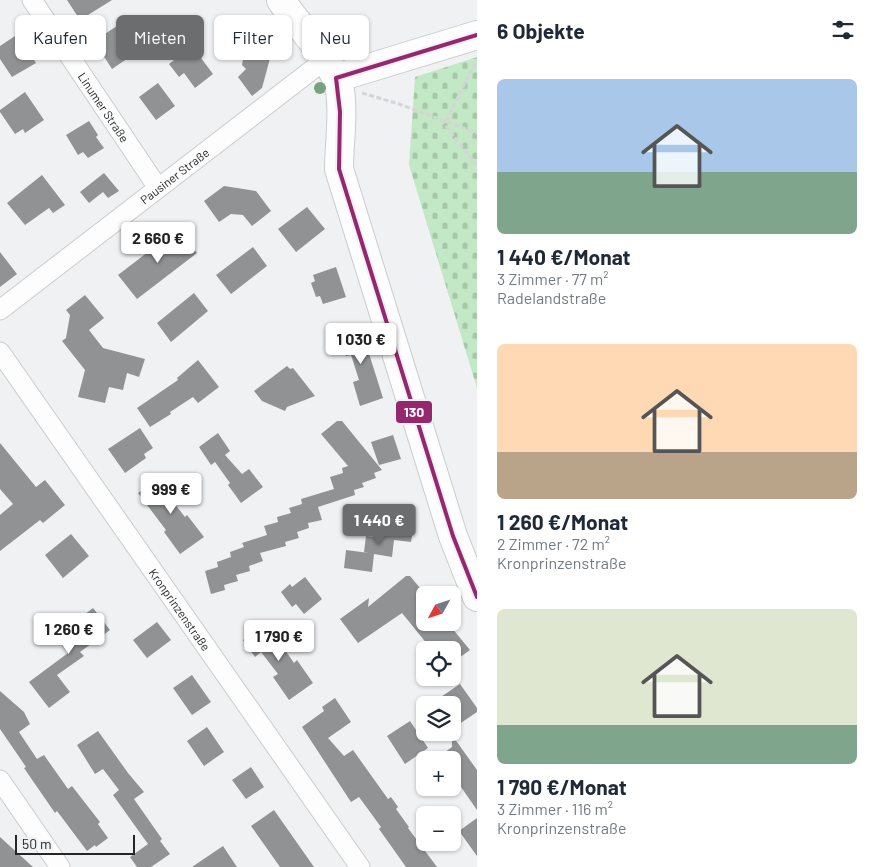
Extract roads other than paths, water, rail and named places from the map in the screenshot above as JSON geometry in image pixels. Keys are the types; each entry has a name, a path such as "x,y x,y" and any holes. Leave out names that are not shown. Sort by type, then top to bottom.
{"street":[{"name":"Linumer Straße","path":"32,0 158,188"},
{"path":"281,0 340,76 339,169 453,536 477,597"},
{"path":"340,76 477,35"},
{"name":"Pausiner Straße","path":"0,310 158,188 340,76"},
{"name":"Kronprinzenstraße","path":"0,352 360,867"},
{"path":"0,780 60,867"}]}
